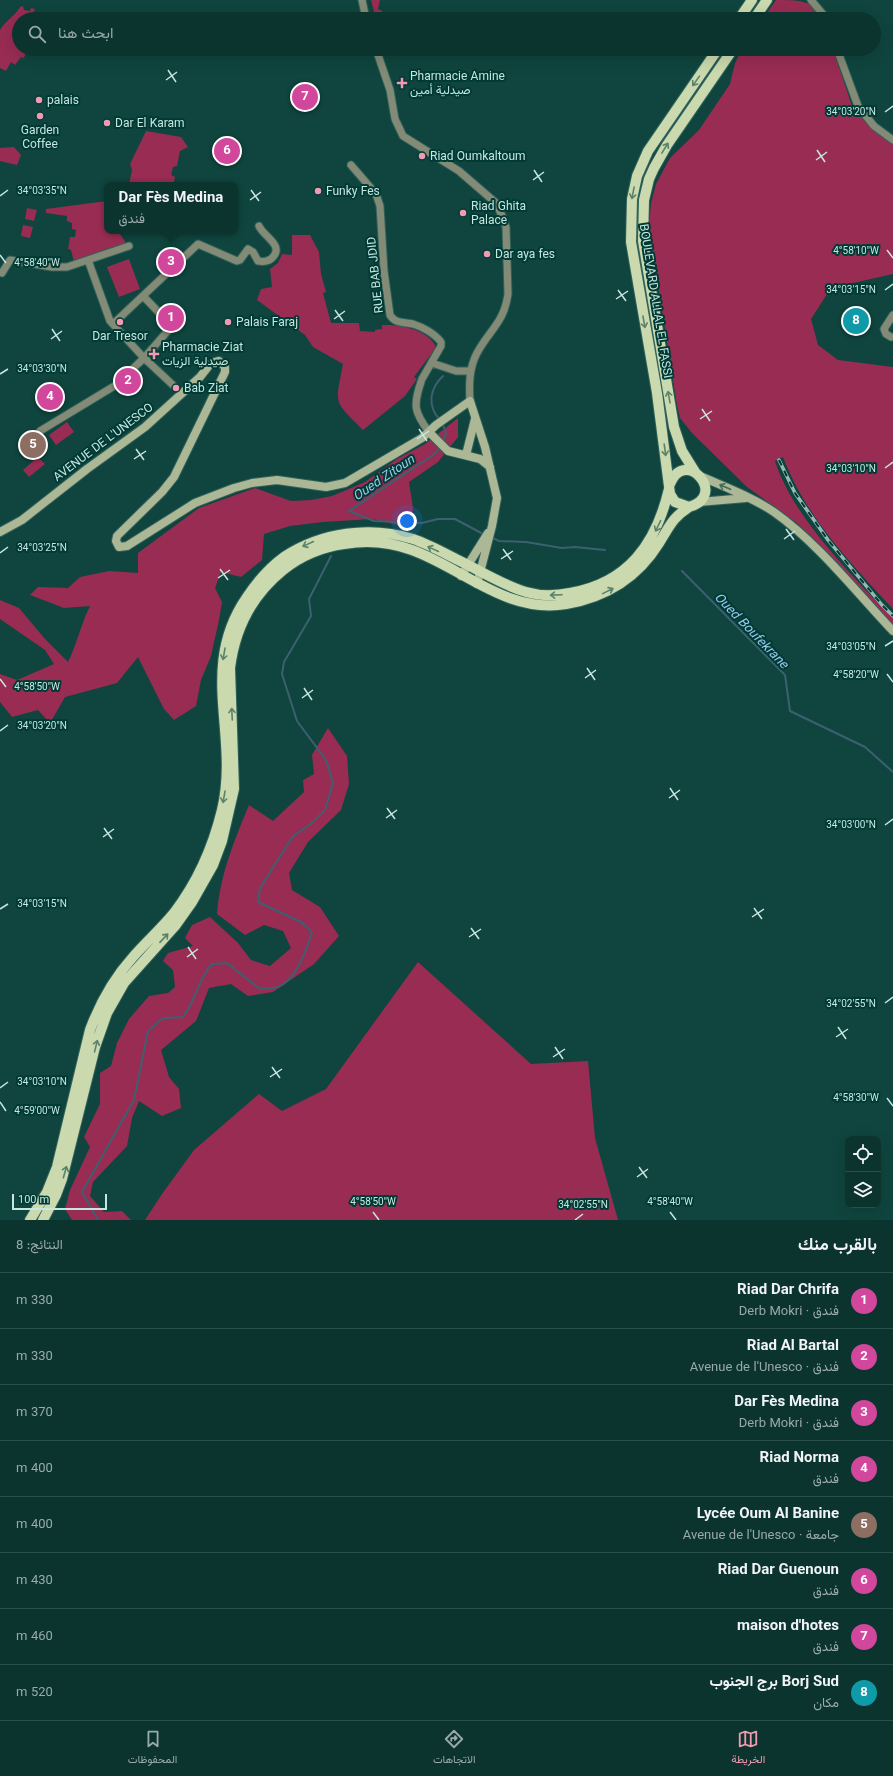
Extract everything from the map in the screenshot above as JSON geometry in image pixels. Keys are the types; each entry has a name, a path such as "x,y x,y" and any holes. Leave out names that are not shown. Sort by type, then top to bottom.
{"main road":[{"path":"744,12 752,0"},
{"path":"759,12 767,0"},
{"name":"BOULEVARD ALLAL EL FASSI","path":"43,1220 56,1195 62,1179 97,1040 107,1013 124,983 175,926 192,902 213,865 222,841 234,790 222,669 232,632 243,602 267,572 297,550 332,536 357,532 381,533 414,540 511,587 541,595 579,592 616,576 634,562 652,538 664,512 670,487 631,242 632,199 637,176 648,151 713,56"},
{"name":"BOULEVARD ALLAL EL FASSI","path":"698,474 682,451 674,427 643,241 643,212 646,189 654,168 667,145 728,56"},
{"name":"AVENUE DE L'UNESCO","path":"0,532 15,525 87,469 138,433 178,390 200,377 211,363 219,361 224,364 225,372 179,468 164,488 117,536 116,543 121,548 127,546 195,503 234,488 252,483 277,480 326,487 345,483 387,460 429,432 436,425 470,401"},
{"path":"470,401 490,467 497,498 492,526 477,584"},
{"path":"466,455 475,418"},
{"name":"RUE BAB JDID","path":"429,432 448,451 480,459 490,467"},
{"path":"749,498 730,498 699,502 689,507 675,502 670,487 675,475 680,472 690,471 749,498 774,512 797,531 893,631"},
{"path":"698,474 706,489 699,502"},
{"name":"BOULEVARD ALLAL EL FASSI","path":"232,632 246,614 258,594 273,578 305,555 326,547 371,541 390,544 413,551 477,584 525,604 565,604 596,597 621,584 640,568 660,543 674,518 689,507"},
{"path":"461,576 492,526"},
{"name":"BOULEVARD ALLAL EL FASSI","path":"30,1220 47,1192 57,1167 90,1030 96,1015 125,966 175,912 189,892 206,858 218,825 225,790 230,740"}],"street":[{"path":"362,0 365,12"},
{"path":"811,0 821,12"},
{"path":"378,56 390,90 395,119 403,136 458,171 496,203 506,227 507,304 499,324 477,354 471,371 470,401"},
{"path":"840,56 858,106 874,126 893,140"},
{"name":"RUE BAB JDID","path":"351,165 376,194 380,206 384,271 390,315 394,320 414,324 428,331 438,339 441,346 422,380 416,397 417,412 429,432"},
{"path":"113,324 198,244 237,261 240,260 248,249 253,252 258,261 263,262 270,260 275,255 275,247 272,240 262,232 259,226"},
{"path":"2,273 10,260 52,267 67,267 129,246"},
{"path":"88,260 113,324 144,358 178,390"},
{"path":"40,431 116,385 144,358 172,326 143,296"},
{"path":"891,337 886,334 884,329 893,315"},
{"path":"432,363 456,371 471,371"}],"shaded area":[{"path":"371,0 380,0 378,9 382,12 374,12"},
{"path":"776,0 791,0 805,2 820,12 768,12"},
{"path":"23,6 24,10 30,11 31,8 35,9 34,12 16,12"},
{"path":"12,16 12,56 25,56 24,58 21,57 15,65 11,62 6,71 0,68 0,30"},
{"path":"738,56 835,56 852,106 893,142 893,274 831,288 811,319 818,345 838,360 893,367 893,609 861,575 816,519 792,479 783,457 775,461 795,503 809,524 842,565 893,618 893,625 798,524 747,487 692,433 680,418 649,228 651,203 656,184 670,158 699,130 730,84 735,63"},
{"path":"146,131 181,137 188,147 180,151 177,166 173,167 171,175 175,177 174,182 130,182 132,170 130,164"},
{"path":"14,147 21,155 17,165 0,161 0,148"},
{"path":"104,201 104,234 120,234 128,246 74,262 71,250 68,249 70,237 75,237 76,230 72,229 72,223 67,221 67,216 46,213 46,209"},
{"path":"27,208 37,210 34,221 25,219"},
{"path":"23,225 33,227 30,238 21,236"},
{"path":"292,235 310,235 319,252 321,274 326,292 323,293 331,323 359,323 360,331 375,332 375,330 382,329 382,325 396,325 419,331 435,345 435,349 414,377 417,379 405,396 363,430 341,407 339,401 338,395 343,364 313,347 305,335 257,300 261,289 272,287 270,269 278,263 282,254 292,255"},
{"path":"129,259 140,289 119,297 107,267"},
{"path":"458,418 458,437 438,462 409,482 413,508 411,528 372,519 290,526 264,534 262,560 241,577 221,572 215,588 222,602 219,620 211,656 201,680 196,706 174,720 164,709 138,657 117,683 65,697 50,723 38,710 12,717 0,702 0,674 17,680 54,664 45,650 0,619 0,600 19,608 45,639 68,662 90,606 64,608 30,595 38,587 68,588 80,577 109,571 138,573 138,553 199,508 255,488 291,501 311,500 332,496 365,482 397,459 425,444"},
{"path":"67,422 74,432 56,445 49,435"},
{"path":"38,457 45,464 29,477 23,470"},
{"path":"328,728 347,756 349,784 341,810 308,842 289,873 292,890 320,907 339,936 314,964 273,992 248,996 231,984 209,988 196,1021 161,1050 169,1077 179,1089 181,1108 162,1116 139,1101 132,1118 127,1146 93,1182 90,1196 104,1212 122,1211 131,1220 72,1220 65,1209 70,1190 90,1147 84,1137 100,1104 100,1073 111,1066 117,1043 129,1019 149,996 168,993 175,987 173,970 163,961 168,953 193,946 185,938 192,925 210,917 238,943 251,960 270,966 291,948 283,931 264,925 245,935 217,914 221,886 228,858 249,805 273,821 304,792 303,780 314,774 312,755"},
{"path":"418,962 531,1064 588,1061 595,1138 618,1220 145,1220 194,1150 259,1094 282,1111 326,1089"}],"waterway":[{"name":"Oued Zitoun","path":"439,419 433,408 432,397 435,386 443,376"},
{"name":"Oued Zitoun","path":"442,422 446,433 443,442"},
{"name":"Oued Zitoun","path":"349,511 436,453 440,446"},
{"name":"Oued Boufekrane","path":"349,511 374,521 422,523 438,519 455,519 485,535"},
{"name":"Oued Boufekrane","path":"493,538 499,541 526,542 562,548 575,547 605,550"},
{"path":"98,1220 82,1192 134,1100 148,1031 163,1018 183,1017 191,1004 203,976 212,964 227,963 260,989 276,988 290,978 300,963 307,947 312,932 301,922 258,902 260,888 293,836 311,824 325,810 333,783 326,760 297,721 282,674 284,662 311,616 309,599 331,556"},
{"name":"Oued Boufekrane","path":"682,571 785,675 790,711 865,747 893,772"}],"railway":[{"path":"779,460 795,493 828,540 882,605 893,616"}],"place":[{"name":"Pharmacie Amine صيدلية أمين","path":"402,83"},
{"name":"maison d'hotes","path":"305,97"},
{"name":"palais","path":"39,100"},
{"name":"Garden Coffee","path":"40,116"},
{"name":"Dar El Karam","path":"107,123"},
{"name":"Riad Dar Guenoun","path":"227,151"},
{"name":"Riad Oumkaltoum","path":"422,156"},
{"name":"Funky Fes","path":"318,191"},
{"name":"Riad Ghita Palace","path":"463,213"},
{"name":"Dar aya fes","path":"487,254"},
{"name":"Dar Fès Medina","path":"171,262"},
{"name":"Riad Dar Chrifa","path":"171,318"},
{"name":"Borj Sud برج الجنوب","path":"856,321"},
{"name":"Dar Tresor","path":"120,322"},
{"name":"Palais Faraj","path":"228,322"},
{"name":"Pharmacie Ziat صيدلية الزيات","path":"154,354"},
{"name":"Riad Al Bartal","path":"128,381"},
{"name":"Bab Ziat","path":"176,388"},
{"name":"Riad Norma","path":"50,397"},
{"name":"Lycée Oum Al Banine","path":"33,445"}]}
